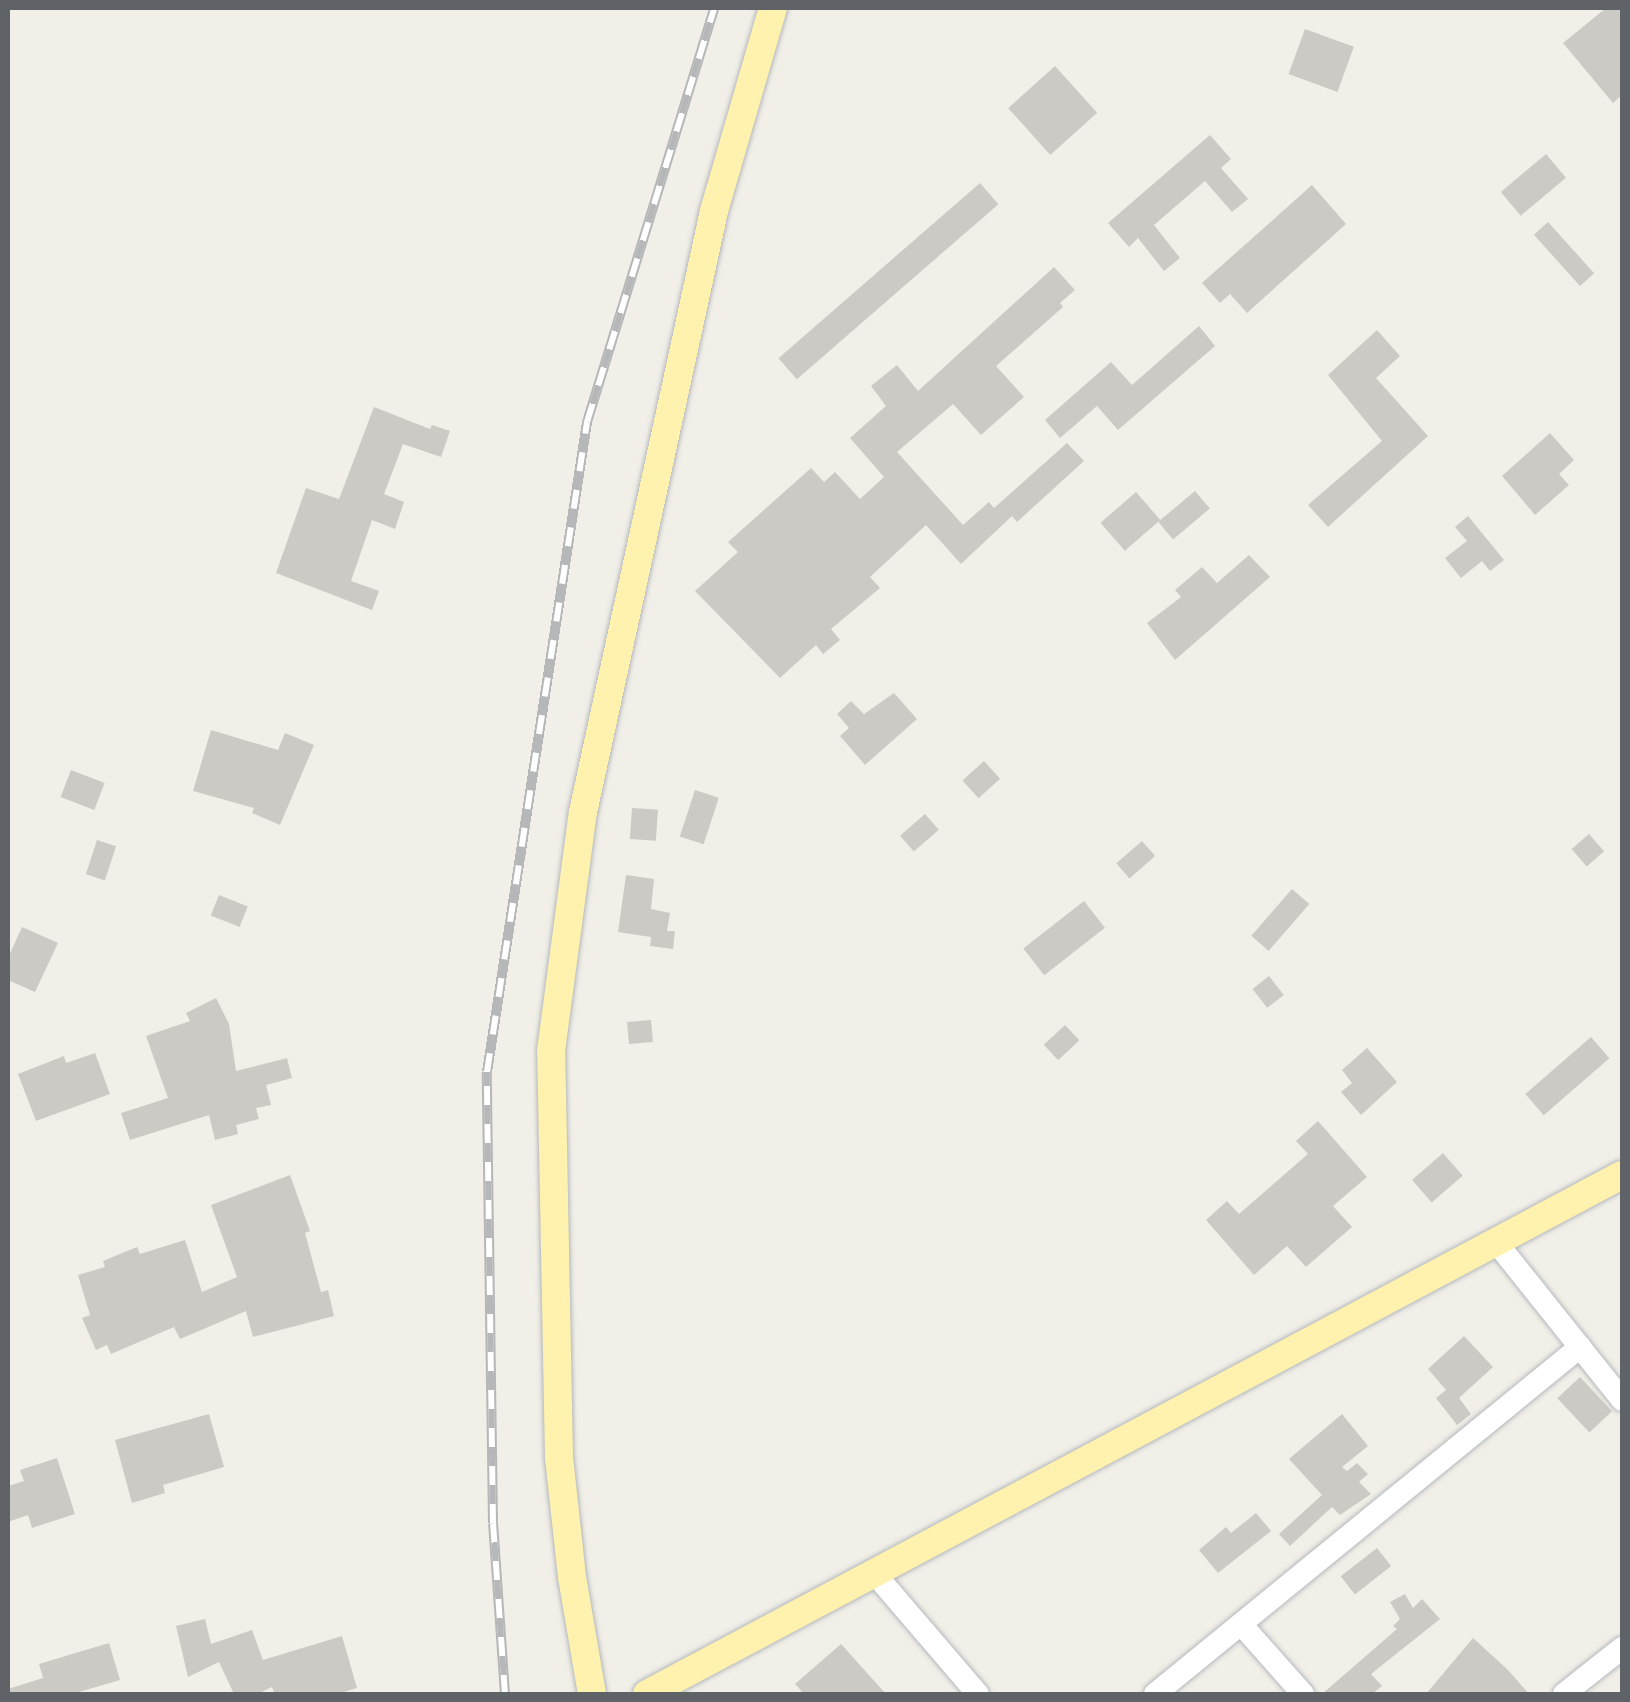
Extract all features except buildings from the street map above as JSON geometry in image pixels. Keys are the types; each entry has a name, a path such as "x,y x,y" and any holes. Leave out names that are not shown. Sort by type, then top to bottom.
{"main road":[{"path":"592,1694 572,1577 559,1458 552,1051 583,812 714,211 773,8"},
{"path":"647,1694 1622,1175"}],"street":[{"path":"1496,1242 1622,1400"},
{"path":"1155,1694 1580,1347"},
{"path":"874,1574 978,1694"},
{"path":"1241,1624 1302,1694"},
{"path":"1564,1694 1622,1648"}],"railway":[{"path":"505,1694 493,1523 487,1072 587,422 714,8"}]}
